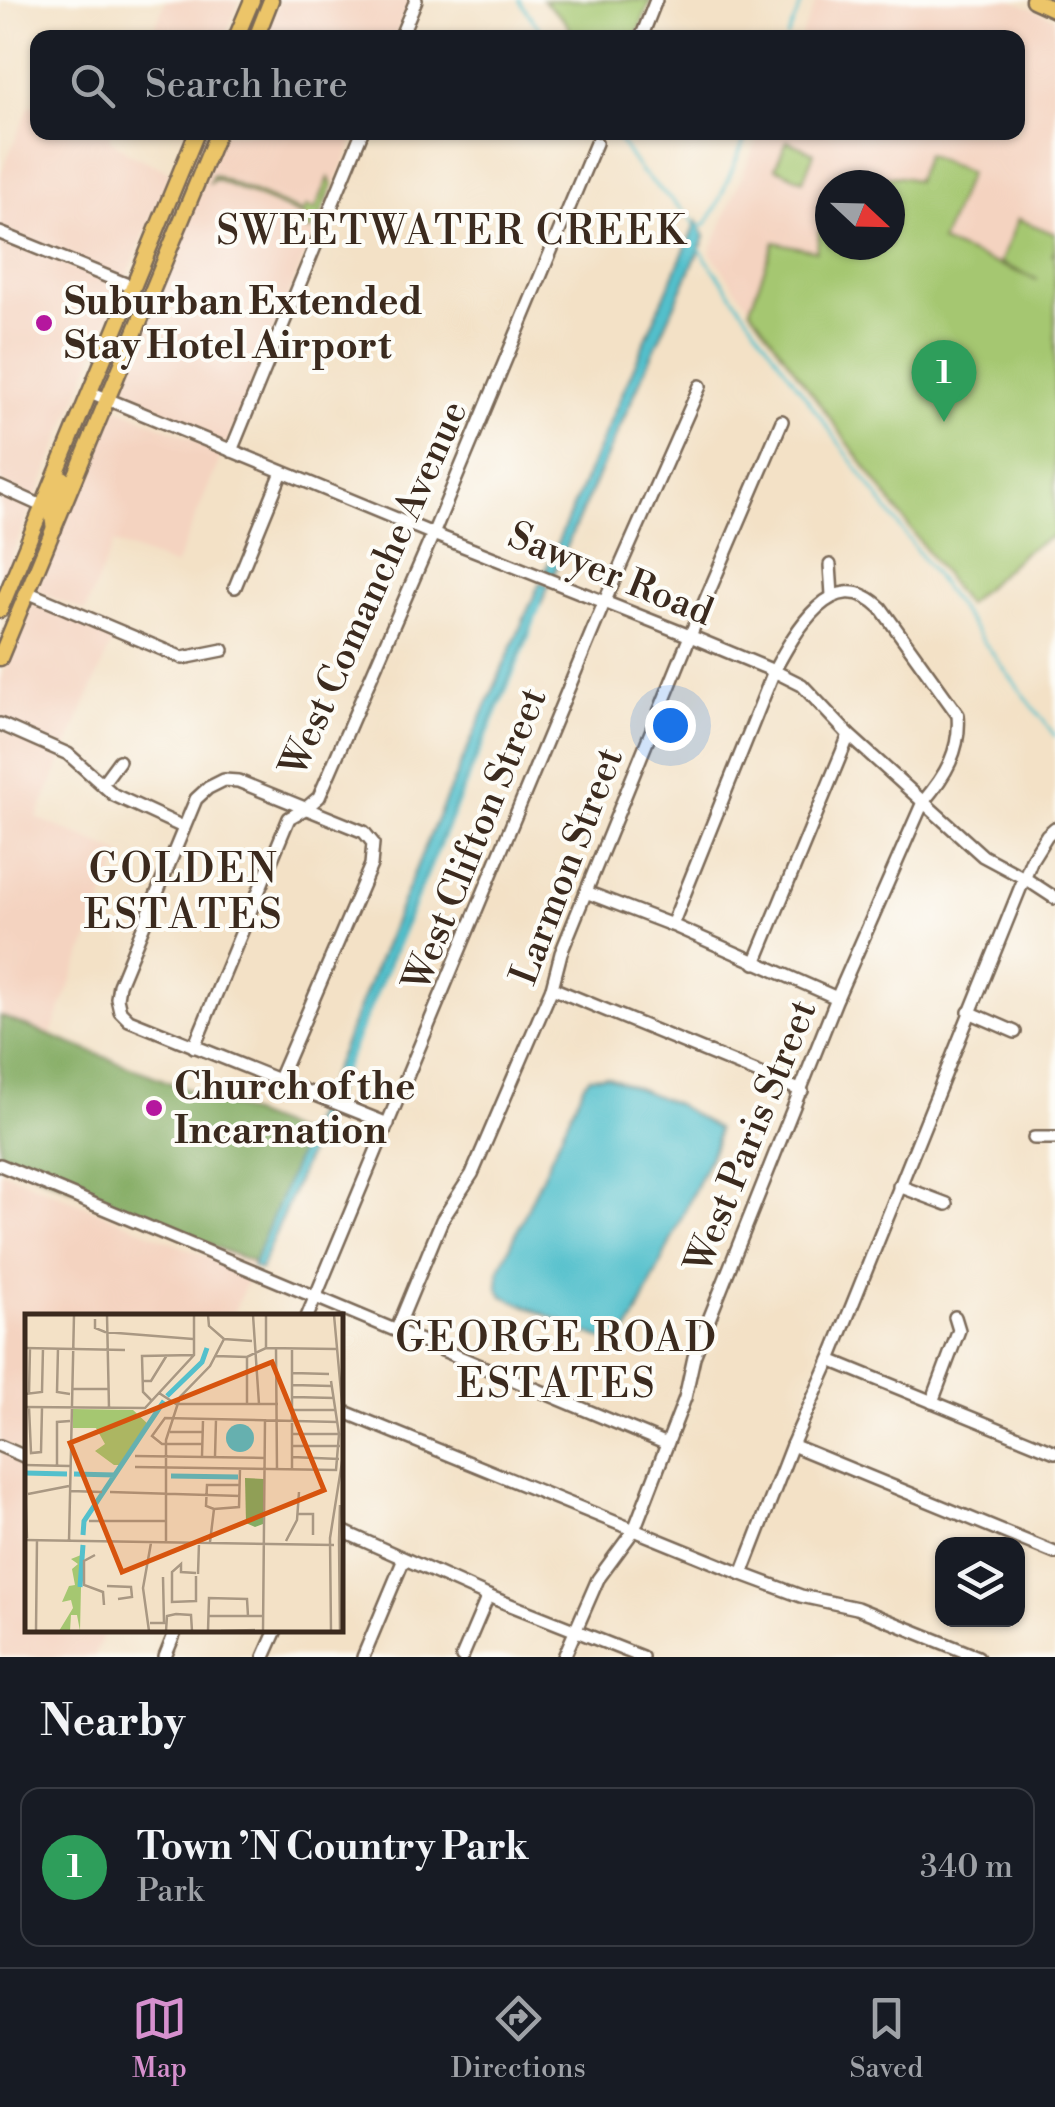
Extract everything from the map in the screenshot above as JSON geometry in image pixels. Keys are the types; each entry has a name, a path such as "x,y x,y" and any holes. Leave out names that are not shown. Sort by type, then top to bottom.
{"main road":[{"path":"243,30 252,0"},
{"path":"259,30 260,0"},
{"path":"259,30 271,0"},
{"path":"0,610 194,140"},
{"path":"197,184 194,164 203,140"},
{"path":"0,658 215,140"},
{"path":"153,293 153,265 177,204 174,187"},
{"path":"54,531 51,510 70,462 68,444"},
{"path":"16,621 14,602 44,528 42,506"}],"street":[{"path":"403,30 416,0"},
{"path":"644,30 656,0"},
{"path":"231,451 359,140"},
{"name":"West Comanche Avenue","path":"194,1047 289,818 319,796 434,534 596,144"},
{"path":"0,233 133,287"},
{"name":"West Clifton Street","path":"307,1314 604,603 700,386"},
{"name":"Sawyer Road","path":"90,392 774,671 802,686 983,856 1055,898"},
{"name":"Larmon Street","path":"397,1329 442,1220 472,1174 552,988 561,953 782,420"},
{"path":"235,587 282,472"},
{"path":"0,487 42,506"},
{"path":"672,925 774,671 798,630 832,595 830,565"},
{"path":"28,592 183,658 223,650"},
{"name":"West Paris Street","path":"564,1657 598,1579 634,1530 685,1398 694,1358 837,998 923,802 943,778 960,737 958,716 881,608 860,594 832,595"},
{"path":"0,724 68,754 114,794 183,827"},
{"path":"755,963 850,734"},
{"path":"102,784 119,761"},
{"path":"279,1079 371,865 373,843 364,832 238,781 224,780 196,799 183,827 119,985 120,1010 128,1020 388,1124"},
{"path":"742,1574 1032,859 1055,828"},
{"path":"586,892 672,925 837,998"},
{"path":"552,988 802,1091"},
{"path":"969,1012 1015,1032"},
{"path":"1034,1138 1055,1138"},
{"path":"0,1165 667,1444"},
{"path":"899,1186 946,1204"},
{"path":"932,1402 959,1330 955,1316"},
{"path":"830,1360 1055,1452"},
{"path":"342,1411 742,1574 800,1596 857,1608 978,1657"},
{"path":"0,1446 25,1457"},
{"path":"792,1446 1055,1552"},
{"path":"342,1531 488,1596 642,1657"},
{"path":"363,1657 404,1559"},
{"path":"462,1657 488,1596"},
{"path":"165,1657 175,1632"},
{"path":"264,1657 275,1632"}],"shaded area":[{"path":"166,0 240,0 228,30 154,30"},
{"path":"279,0 411,0 398,30 266,30"},
{"path":"817,0 1012,0 1055,18 1055,252 1042,282 940,241 969,173 927,155 916,182 905,182 905,170 815,170 815,251 774,242 750,308 710,252 757,140 1025,140 1025,30 804,30"},
{"path":"30,105 30,140 110,140 124,151 170,172 126,279 0,228 0,175"},
{"path":"220,140 354,140 226,445 115,398"},
{"path":"0,237 122,287 36,499 0,483"},
{"path":"112,405 223,452 175,566 114,543 85,611 36,591"},
{"path":"0,492 32,506 0,586"},
{"path":"33,599 116,633 66,749 0,720 0,679"},
{"path":"0,729 63,757 37,818 122,854 50,1036 0,1016"},
{"path":"0,1156 254,1263 252,1267 0,1161"},
{"path":"0,1170 249,1275 233,1314 25,1314 25,1452 0,1442"},
{"path":"0,1451 25,1461 25,1632 104,1632 94,1657 0,1657"}],"green space":[{"path":"543,0 651,0 639,30 570,30"},
{"path":"787,141 814,153 803,180 775,168"},
{"path":"926,154 969,173 941,242 1038,280 1000,263 1018,219 1055,234 1055,535 1025,551 966,605 750,308 774,242 815,251 815,260 905,260 905,178 916,181"},
{"path":"213,175 303,213 307,206 315,210 329,178 333,185 316,228 309,231 306,230 310,219 215,179 209,184"},
{"path":"0,1016 307,1134 254,1263 0,1156"}],"water":[{"path":"697,221 705,237 552,578 544,574"},
{"path":"540,582 549,585 332,1097 324,1093"},
{"path":"606,1076 676,1104 717,1129 715,1145 636,1317 615,1345 503,1296 498,1288 499,1271 584,1084 590,1077"},
{"path":"320,1101 329,1104 260,1270 252,1267"}],"waterway":[{"path":"519,0 540,30"},
{"path":"790,30 803,0"},
{"path":"619,140 641,172 695,224"},
{"path":"699,226 705,225 716,208 745,140"},
{"path":"699,249 1055,736"},
{"path":"333,1096 540,606"}],"place":[{"name":"Suburban Extended Stay Hotel Airport","path":"44,323"},
{"name":"Town ’N Country Park","path":"944,422"},
{"name":"Church of the Incarnation","path":"154,1108"}],"district":[{"name":"SWEETWATER CREEK","path":"452,230"},
{"name":"GOLDEN ESTATES","path":"184,891"},
{"name":"GEORGE ROAD ESTATES","path":"557,1360"}]}
